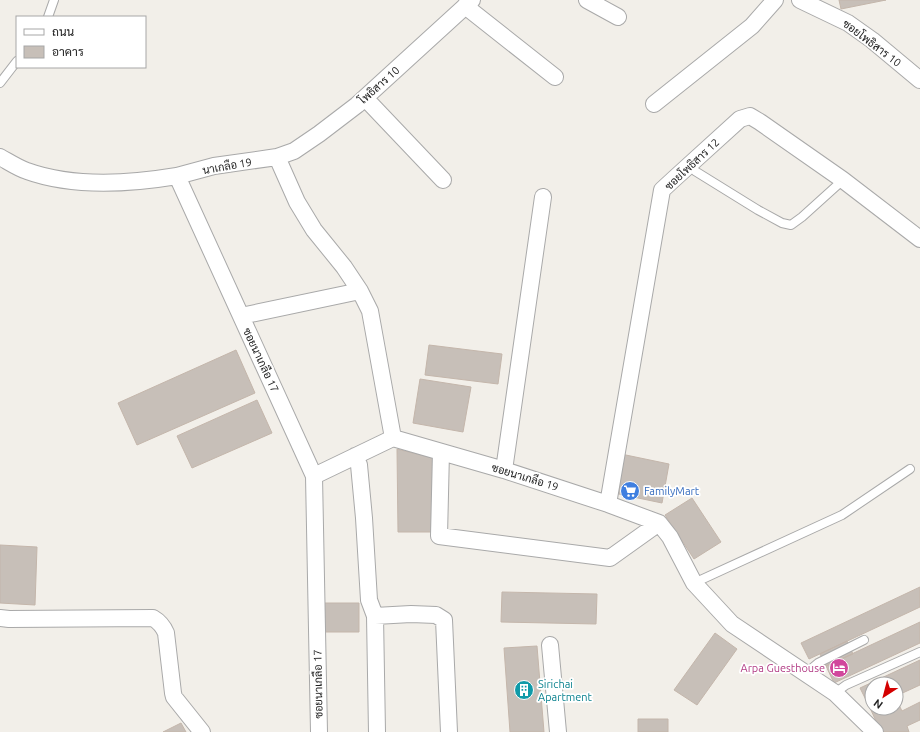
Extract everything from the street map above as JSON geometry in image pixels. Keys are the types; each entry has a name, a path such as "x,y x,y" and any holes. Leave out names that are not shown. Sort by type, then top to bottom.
{"street":[{"path":"587,0 618,17"},
{"path":"654,104 752,26 775,0"},
{"name":"ซอยโพธิสาร 10","path":"800,0 848,23 872,40 920,80"},
{"path":"468,3 556,77"},
{"name":"โพธิสาร 10","path":"277,157 294,151 319,134 365,98 468,3"},
{"path":"365,98 443,180"},
{"name":"ซอยโพธิสาร 12","path":"608,504 662,190 740,120 750,116 760,122 842,180 920,239"},
{"path":"0,157 27,171 77,182 148,181 177,176"},
{"path":"277,157 297,202 314,230 344,266 360,291 370,311 394,438 314,476"},
{"name":"นาเกลือ 19","path":"177,176 214,166 277,157"},
{"name":"ซอยนาเกลือ 17","path":"177,176 314,476 319,732"},
{"path":"504,470 543,197"},
{"path":"241,316 360,291"},
{"name":"ซอยนาเกลือ 19","path":"394,438 504,470 608,504 659,523"},
{"path":"441,452 440,536 610,558 659,523 670,537 694,583 732,624 835,693 875,732"},
{"path":"355,456 359,465 369,600 374,616 377,732"},
{"path":"374,616 411,614 436,615 444,620 449,732"},
{"path":"0,618 153,618 159,622 166,633 172,693 202,732"},
{"path":"550,645 558,732"}],"lane":[{"path":"48,16 54,0"},
{"path":"0,83 16,62"},
{"path":"689,165 695,171 758,210 782,223 791,225 802,218 842,180"},
{"path":"694,583 842,515 910,470"},
{"path":"806,673 818,663 864,640"},
{"path":"835,693 846,685 920,652"}],"building":[{"path":"839,0 886,0 841,9"},
{"path":"429,345 502,354 498,384 425,375"},
{"path":"236,350 255,393 137,445 118,403"},
{"path":"420,379 471,387 463,432 413,423"},
{"path":"257,400 272,433 192,468 177,436"},
{"path":"397,449 433,458 434,532 398,532"},
{"path":"621,454 669,464 662,503 614,493"},
{"path":"692,498 721,542 694,559 665,515"},
{"path":"0,545 37,547 35,605 0,603"},
{"path":"920,587 920,607 809,659 801,643"},
{"path":"502,592 597,594 596,624 501,622"},
{"path":"322,603 359,603 359,632 322,632"},
{"path":"920,622 920,643 834,683 826,666"},
{"path":"715,633 737,649 697,705 674,690"},
{"path":"847,641 853,654 826,666 820,654"},
{"name":"Sirichai Apartment","path":"537,646 544,732 510,732 504,648"},
{"path":"920,660 920,685 904,692 904,676 886,676"},
{"path":"864,686 864,696 860,688"},
{"path":"920,702 920,720 907,726 909,732 881,732 874,716 904,716 904,710"},
{"path":"638,719 668,719 668,732 638,732"},
{"path":"181,723 186,732 163,732"}],"place":[{"name":"FamilyMart","path":"630,491"},
{"name":"Arpa Guesthouse","path":"839,668"},
{"name":"Sirichai Apartment","path":"524,690"}]}
